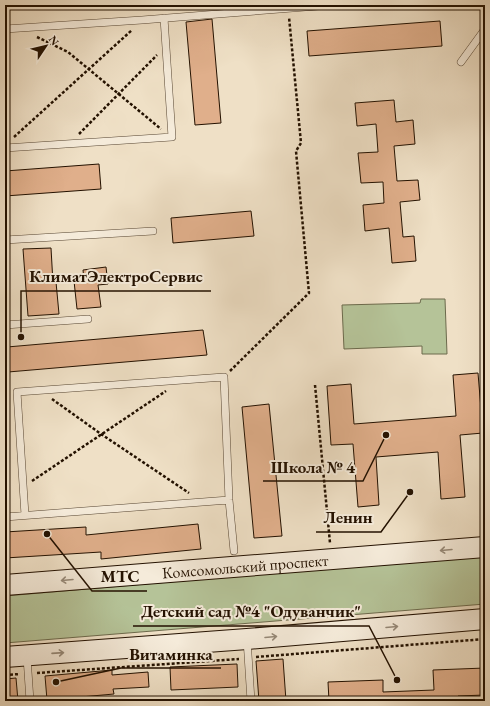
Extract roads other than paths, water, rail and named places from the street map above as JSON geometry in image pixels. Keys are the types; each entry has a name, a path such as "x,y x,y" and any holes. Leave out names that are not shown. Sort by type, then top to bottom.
{"main road":[{"name":"Комсомольский проспект","path":"5,585 485,546"},
{"path":"5,657 485,619"}],"lane":[{"path":"5,29 331,5"},
{"path":"5,148 172,137 164,18"},
{"path":"461,62 485,29"},
{"path":"5,240 153,231"},
{"path":"5,325 88,319"},
{"path":"25,515 16,392 224,377 229,500 234,550"},
{"path":"5,517 229,500"},
{"path":"247,639 250,701"},
{"path":"27,655 30,701"}],"place":[{"name":"КлиматЭлектроСервис","path":"21,337"},
{"name":"Школа № 4","path":"386,435"},
{"name":"Ленин","path":"410,492"},
{"name":"МТС","path":"47,534"},
{"name":"Детский сад №4 \"Одуванчик\"","path":"397,680"},
{"name":"Витаминка","path":"56,682"}]}
